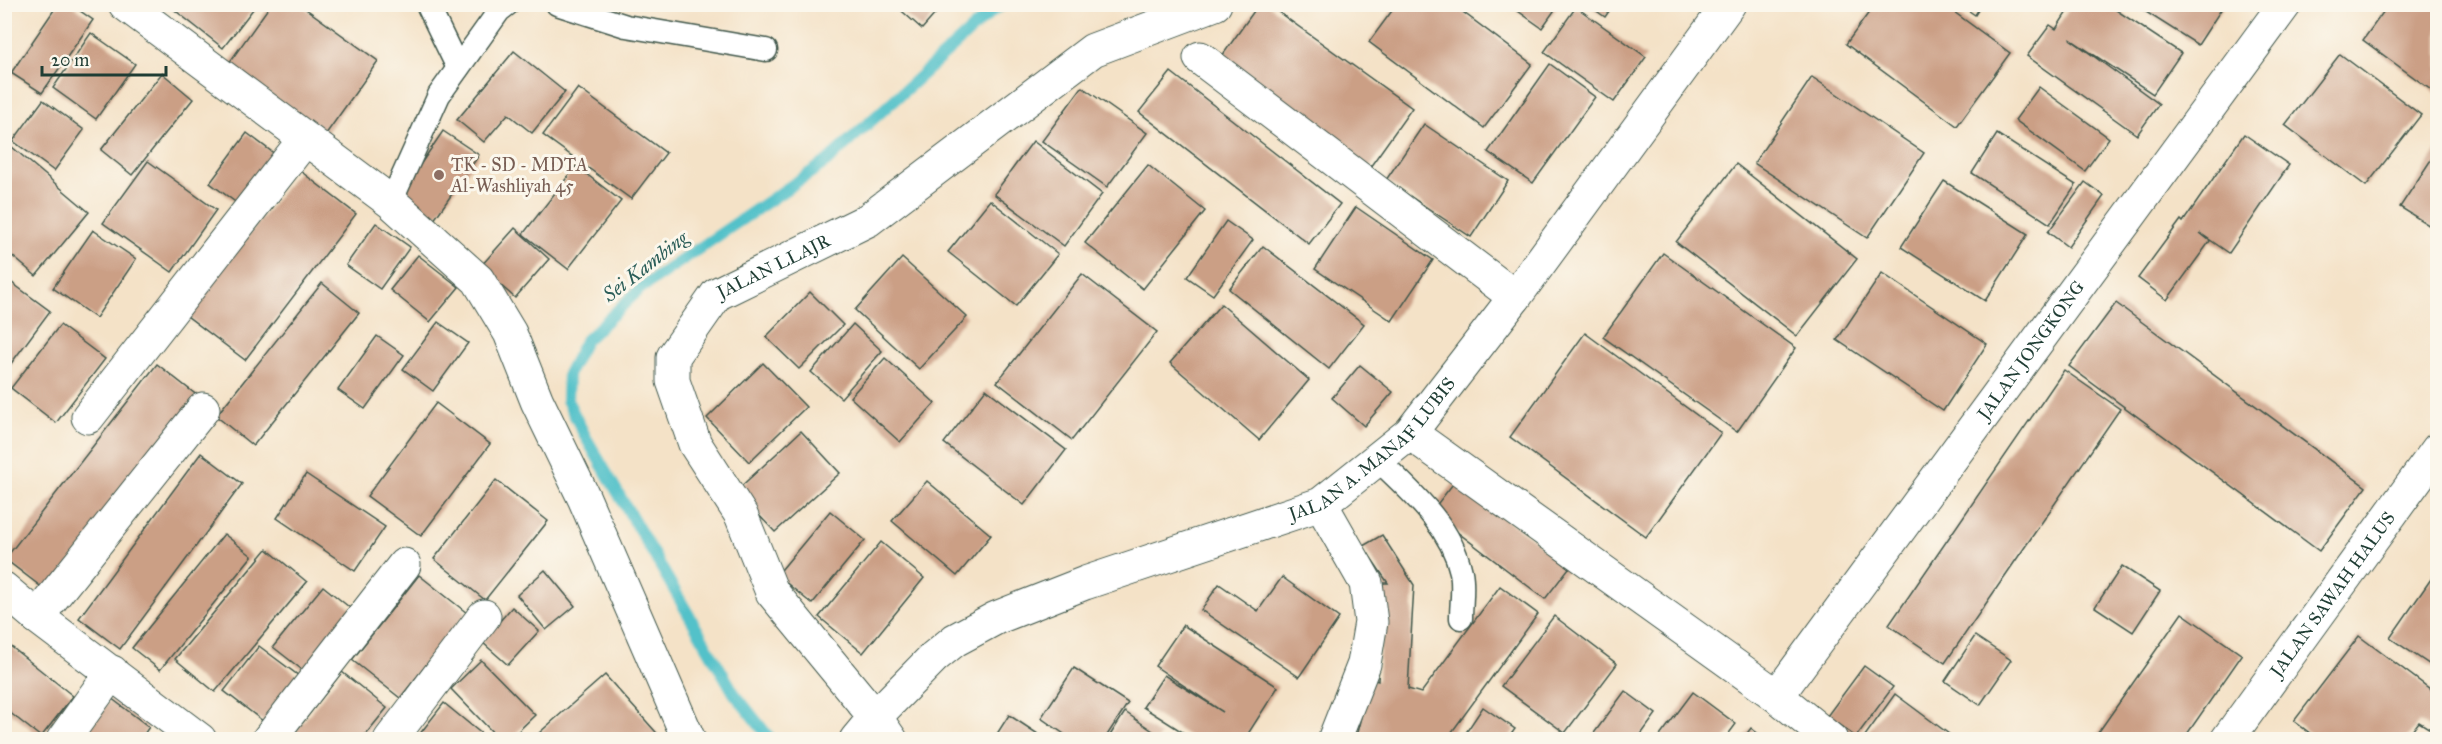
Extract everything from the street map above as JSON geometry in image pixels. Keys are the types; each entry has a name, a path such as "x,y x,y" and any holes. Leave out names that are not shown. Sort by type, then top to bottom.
{"street":[{"path":"125,4 391,202 478,280 510,333 537,401 584,498 689,740"},
{"name":"JALAN LLAJR","path":"874,732 772,592 741,515 695,444 673,381 673,357 717,294 868,220 1093,50 1215,4"},
{"name":"JALAN JONGKONG","path":"1776,696 2285,4"},
{"name":"JALAN A. MANAF LUBIS","path":"874,732 934,657 955,640 996,618 1085,583 1321,504 1410,433 1515,297 1717,9"},
{"path":"1200,58 1515,297"},
{"path":"88,417 305,140"},
{"path":"37,617 203,410"},
{"path":"1410,433 1776,696 1831,740"},
{"name":"JALAN SAWAH HALUS","path":"2227,740 2438,449"},
{"path":"1321,504 1366,584 1371,622 1364,664 1334,740"},
{"path":"268,740 404,565"},
{"path":"4,589 37,617 200,740"},
{"path":"390,740 483,616"},
{"path":"63,740 112,672"}],"lane":[{"path":"427,4 458,68"},
{"path":"391,202 439,95 499,11 508,4"},
{"path":"557,4 626,26 766,50"},
{"path":"1377,459 1413,494 1446,534 1461,573 1461,618"}],"building":[{"path":"58,4 70,4 93,20 42,93 11,73"},
{"path":"167,4 257,4 223,48"},
{"path":"271,4 299,4 378,61 321,141 224,70"},
{"path":"894,4 944,4 922,29"},
{"path":"1259,4 1267,4 1412,108 1368,170 1217,63"},
{"path":"1397,4 1452,4 1532,64 1484,128 1369,42"},
{"path":"1508,4 1559,4 1542,28"},
{"path":"1587,4 1614,4 1605,17"},
{"path":"1875,4 1943,4 2010,53 1957,126 1846,44"},
{"path":"1959,4 1982,4 1975,15"},
{"path":"2072,4 2107,4 2181,53 2153,94 2070,39 2159,104 2137,135 2027,56 2050,25 2056,29"},
{"path":"2389,4 2438,5 2438,95 2363,40"},
{"path":"2135,5 2224,5 2198,45"},
{"path":"1576,7 1646,57 1614,102 1544,52"},
{"path":"91,33 135,64 96,119 53,88"},
{"path":"514,51 565,92 532,133 508,114 484,142 457,120"},
{"path":"2340,54 2421,115 2366,186 2285,125"},
{"path":"1550,64 1595,97 1533,183 1488,152"},
{"path":"1171,72 1340,204 1309,244 1139,112"},
{"path":"162,73 193,99 132,175 101,150"},
{"path":"1812,77 1924,153 1867,238 1754,163"},
{"path":"1082,87 1147,133 1107,187 1042,141"},
{"path":"2039,87 2109,138 2085,171 2015,120"},
{"path":"578,88 666,153 631,199 543,135"},
{"path":"43,100 84,130 54,171 13,141"},
{"path":"1424,124 1508,181 1471,237 1386,180"},
{"name":"TK - SD - MDTA Al-Washliyah 45","path":"443,131 479,155 434,220 399,196"},
{"path":"247,133 276,155 238,204 210,183"},
{"path":"1997,134 2076,185 2050,224 1972,173"},
{"path":"2244,134 2289,165 2229,253 2200,233 2210,241 2167,300 2138,278 2181,220 2183,222"},
{"path":"1033,141 1102,194 1064,246 994,194"},
{"path":"12,147 89,212 36,276 4,249 4,155"},
{"path":"2438,149 2438,231 2400,207"},
{"path":"148,161 216,210 172,272 103,223"},
{"path":"1736,164 1857,259 1797,336 1676,242"},
{"path":"1148,165 1205,211 1143,289 1085,243"},
{"path":"576,166 621,201 568,269 523,234"},
{"path":"299,170 356,214 245,360 187,316"},
{"path":"1944,181 2028,234 1985,301 1901,247"},
{"path":"2085,182 2104,196 2068,247 2048,232"},
{"path":"990,200 1058,254 1016,306 948,252"},
{"path":"1356,207 1433,260 1392,321 1315,269"},
{"path":"1226,221 1253,240 1213,295 1187,277"},
{"path":"376,223 410,247 380,289 346,265"},
{"path":"515,228 549,259 515,298 480,267"},
{"path":"93,230 136,259 96,318 53,288"},
{"path":"1263,246 1364,324 1329,369 1229,289"},
{"path":"1663,253 1796,348 1737,432 1603,337"},
{"path":"418,255 459,287 430,322 390,290"},
{"path":"902,258 967,317 919,369 855,310"},
{"path":"1882,273 1987,344 1943,411 1837,340"},
{"path":"1082,274 1157,332 1072,440 997,382"},
{"path":"4,277 50,311 4,373"},
{"path":"322,283 359,313 253,446 216,416"},
{"path":"810,292 843,325 799,369 766,337"},
{"path":"2116,303 2366,487 2319,551 2069,366"},
{"path":"1221,304 1309,380 1259,440 1170,363"},
{"path":"438,322 468,343 433,391 403,369"},
{"path":"853,324 882,351 841,398 811,372"},
{"path":"60,325 105,359 56,423 11,388"},
{"path":"1585,333 1721,433 1646,537 1510,437"},
{"path":"377,336 404,355 365,409 338,390"},
{"path":"885,358 935,403 900,442 850,397"},
{"path":"763,363 806,407 749,462 707,418"},
{"path":"157,364 199,397 48,592 5,559"},
{"path":"1360,365 1393,392 1364,426 1332,398"},
{"path":"2064,370 2120,409 1945,663 1889,625"},
{"path":"986,389 1066,450 1024,505 944,443"},
{"path":"436,403 490,444 421,536 367,496"},
{"path":"801,431 840,473 775,532 736,491"},
{"path":"201,453 242,484 120,649 79,618"},
{"path":"306,474 385,527 355,571 277,518"},
{"path":"496,480 548,521 485,600 434,559"},
{"path":"1456,480 1569,568 1545,599 1431,512"},
{"path":"927,481 991,535 957,576 892,521"},
{"path":"830,511 865,540 812,604 777,575"},
{"path":"224,534 252,556 160,670 132,648"},
{"path":"1382,535 1414,585 1408,689 1421,693 1500,586 1538,614 1446,740 1355,740 1371,679 1378,681 1383,583 1388,583 1363,546"},
{"path":"881,542 924,578 863,653 819,617"},
{"path":"267,549 307,582 215,692 175,659"},
{"path":"2122,566 2160,591 2133,632 2095,607"},
{"path":"2438,569 2438,670 2390,638"},
{"path":"545,570 575,606 546,630 517,595"},
{"path":"419,575 467,613 400,698 352,660"},
{"path":"1282,577 1339,618 1299,677 1201,610 1219,584 1258,611"},
{"path":"323,586 354,611 305,672 273,647"},
{"path":"512,607 539,631 508,665 482,642"},
{"path":"2182,613 2242,655 2183,740 2093,740"},
{"path":"1554,616 1617,664 1565,733 1501,686"},
{"path":"1183,625 1278,687 1244,740 1195,740 1143,707 1164,675 1223,712 1155,666"},
{"path":"1975,636 2011,660 1980,705 1945,681"},
{"path":"2359,636 2438,695 2438,734 2419,722 2405,740 2319,740 2294,721"},
{"path":"4,641 73,696 41,737 4,708"},
{"path":"259,646 303,679 268,725 224,691"},
{"path":"481,660 535,715 509,740 500,740 451,689"},
{"path":"1864,666 1893,687 1856,737 1827,716"},
{"path":"1074,668 1128,703 1104,740 1073,740 1041,718"},
{"path":"342,672 387,708 361,740 289,740"},
{"path":"605,675 663,740 545,740 539,733"},
{"path":"1625,691 1656,714 1637,740 1589,740"},
{"path":"1693,692 1736,724 1724,740 1657,740"},
{"path":"1895,694 1957,740 1862,740"},
{"path":"111,698 149,727 140,740 81,740"},
{"path":"444,703 489,740 415,740"},
{"path":"1483,707 1515,729 1507,740 1461,740"},
{"path":"1125,712 1160,736 1157,740 1107,740"},
{"path":"1009,715 1047,740 993,740"},
{"path":"1751,728 1766,740 1742,740"}],"waterway":[{"name":"Sei Kambing","path":"771,740 734,693 585,436 567,400 568,374 585,341 641,288 826,162 992,11 1004,4"}],"place":[{"name":"TK - SD - MDTA Al-Washliyah 45","path":"439,175"}]}
